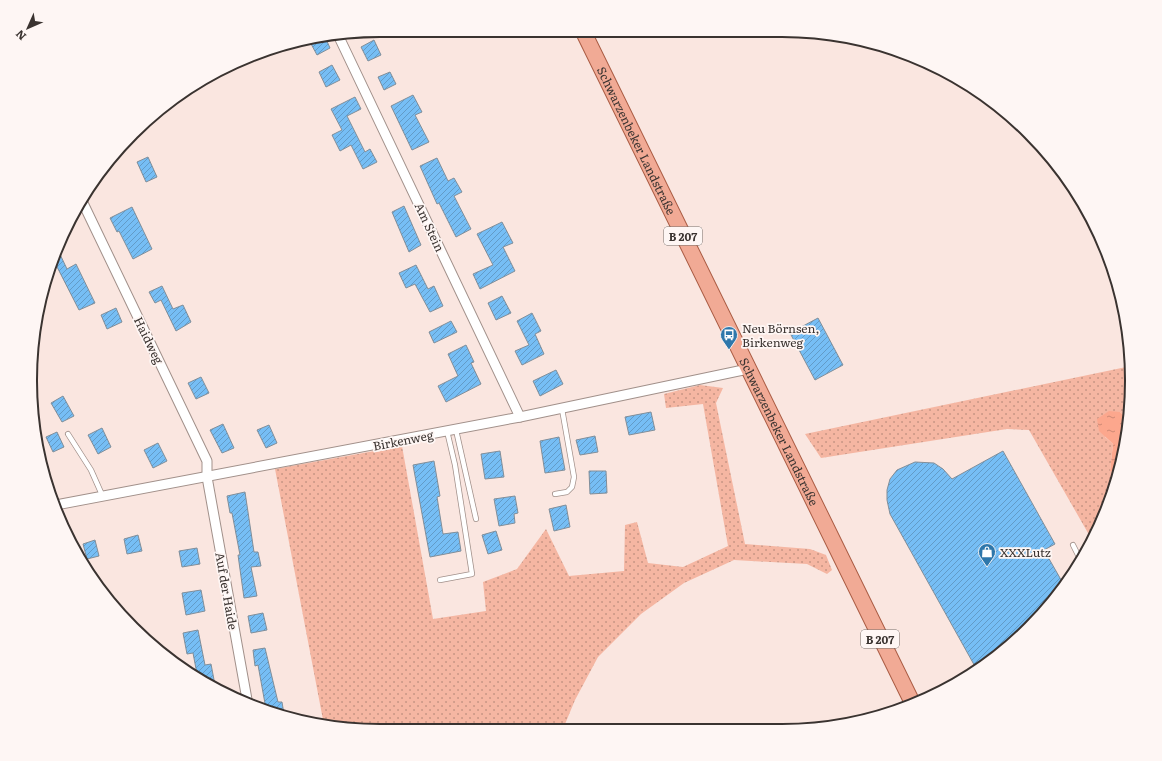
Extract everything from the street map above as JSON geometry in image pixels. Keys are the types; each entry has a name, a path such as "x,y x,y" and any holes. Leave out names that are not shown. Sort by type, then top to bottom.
{"main road":[{"name":"Schwarzenbeker Landstraße","path":"586,37 910,699"}],"street":[{"name":"Am Stein","path":"340,40 520,417"},
{"name":"Haidweg","path":"85,206 207,461 207,477"},
{"name":"Birkenweg","path":"60,504 452,431 748,369"},
{"name":"Auf der Haide","path":"207,477 247,697"}],"lane":[{"path":"556,494 567,492 572,487 574,477 562,408"},
{"path":"452,431 476,519"},
{"path":"440,580 472,574 455,465 452,431"},
{"path":"68,434 91,470 103,497"},
{"path":"1073,545 1078,554"}],"shaded area":[{"path":"1124,367 1123,415 1120,412 1105,437 1113,444 1110,471 1112,471 1107,491 1089,534 1029,430 1007,429 821,458 805,434"},
{"path":"700,385 723,388 716,403 745,544 810,549 826,555 832,570 827,574 807,564 734,560 684,583 641,614 598,657 575,700 565,724 380,724 323,719 275,469 402,446 433,619 486,611 483,582 517,569 546,529 569,576 624,571 625,525 637,522 648,563 683,567 728,546 703,404 666,408 664,394"}],"water":[{"path":"1109,411 1120,412 1123,415 1118,448 1112,472 1110,471 1113,444 1099,431 1097,419"}],"building":[{"path":"374,40 381,55 368,61 361,47"},
{"path":"327,42 330,48 317,55 311,44"},
{"path":"332,65 340,80 326,87 319,72"},
{"path":"390,72 396,84 384,90 378,77"},
{"path":"413,95 422,112 415,115 429,142 412,150 391,106"},
{"path":"355,97 361,109 347,116 365,152 370,149 377,162 363,169 351,145 340,151 332,135 342,130 331,109"},
{"path":"148,157 157,177 146,182 137,162"},
{"path":"437,158 448,181 454,178 462,192 454,196 471,229 456,237 439,203 437,204 420,166"},
{"path":"404,206 421,245 409,252 392,212"},
{"path":"132,207 152,249 133,259 119,231 117,232 110,218"},
{"path":"502,222 513,243 503,247 515,271 480,289 473,274 493,265 477,234"},
{"path":"61,255 67,269 76,264 95,303 79,310 57,266"},
{"path":"416,265 428,289 434,286 443,306 430,312 415,284 406,288 399,273"},
{"path":"162,286 173,309 183,305 191,322 176,331 161,300 155,303 149,292"},
{"path":"502,296 511,313 496,320 488,303"},
{"path":"116,308 122,322 107,329 101,315"},
{"path":"532,313 541,331 535,334 544,354 522,365 515,351 529,345 517,321"},
{"path":"818,318 843,365 815,380 790,333"},
{"path":"451,321 457,332 434,343 429,332"},
{"path":"466,345 474,362 471,363 481,384 446,402 438,386 458,376 448,354"},
{"path":"556,370 563,384 540,396 533,381"},
{"path":"201,377 209,393 196,399 188,383"},
{"path":"63,396 74,416 62,422 51,403"},
{"path":"651,412 655,430 629,435 625,417"},
{"path":"223,424 234,448 222,453 210,430"},
{"path":"269,425 277,443 266,448 257,430"},
{"path":"102,428 111,447 98,454 88,435"},
{"path":"57,432 64,447 53,452 46,437"},
{"path":"595,436 598,452 580,455 576,440"},
{"path":"559,437 565,470 545,473 540,441"},
{"path":"158,443 167,461 153,468 144,450"},
{"path":"500,451 504,477 485,479 481,454"},
{"name":"XXXLutz","path":"1003,451 1055,544 1044,550 1061,580 1040,607 1008,639 974,665 890,514 887,500 887,490 890,479 897,470 915,462 934,463 943,469 952,479"},
{"path":"434,461 440,496 437,497 443,534 458,532 461,551 430,557 413,465"},
{"path":"589,471 606,471 607,493 590,494"},
{"path":"245,492 254,552 258,552 261,566 251,567 257,596 244,598 238,555 240,555 232,513 230,513 227,496"},
{"path":"515,496 518,513 514,514 515,523 499,526 494,499"},
{"path":"566,505 570,527 554,531 549,509"},
{"path":"496,531 502,550 488,554 482,535"},
{"path":"138,535 142,551 127,554 124,539"},
{"path":"95,540 99,556 87,559 83,544"},
{"path":"197,548 200,564 182,567 179,551"},
{"path":"201,590 205,611 186,615 182,593"},
{"path":"263,613 267,630 251,633 248,616"},
{"path":"198,630 205,665 211,664 214,681 196,670 193,653 187,654 183,633"},
{"path":"265,648 278,702 282,702 283,710 265,704 258,665 255,666 253,650"}],"place":[{"name":"Neu Börnsen, Birkenweg","path":"729,350"},
{"name":"XXXLutz","path":"987,567"}]}
